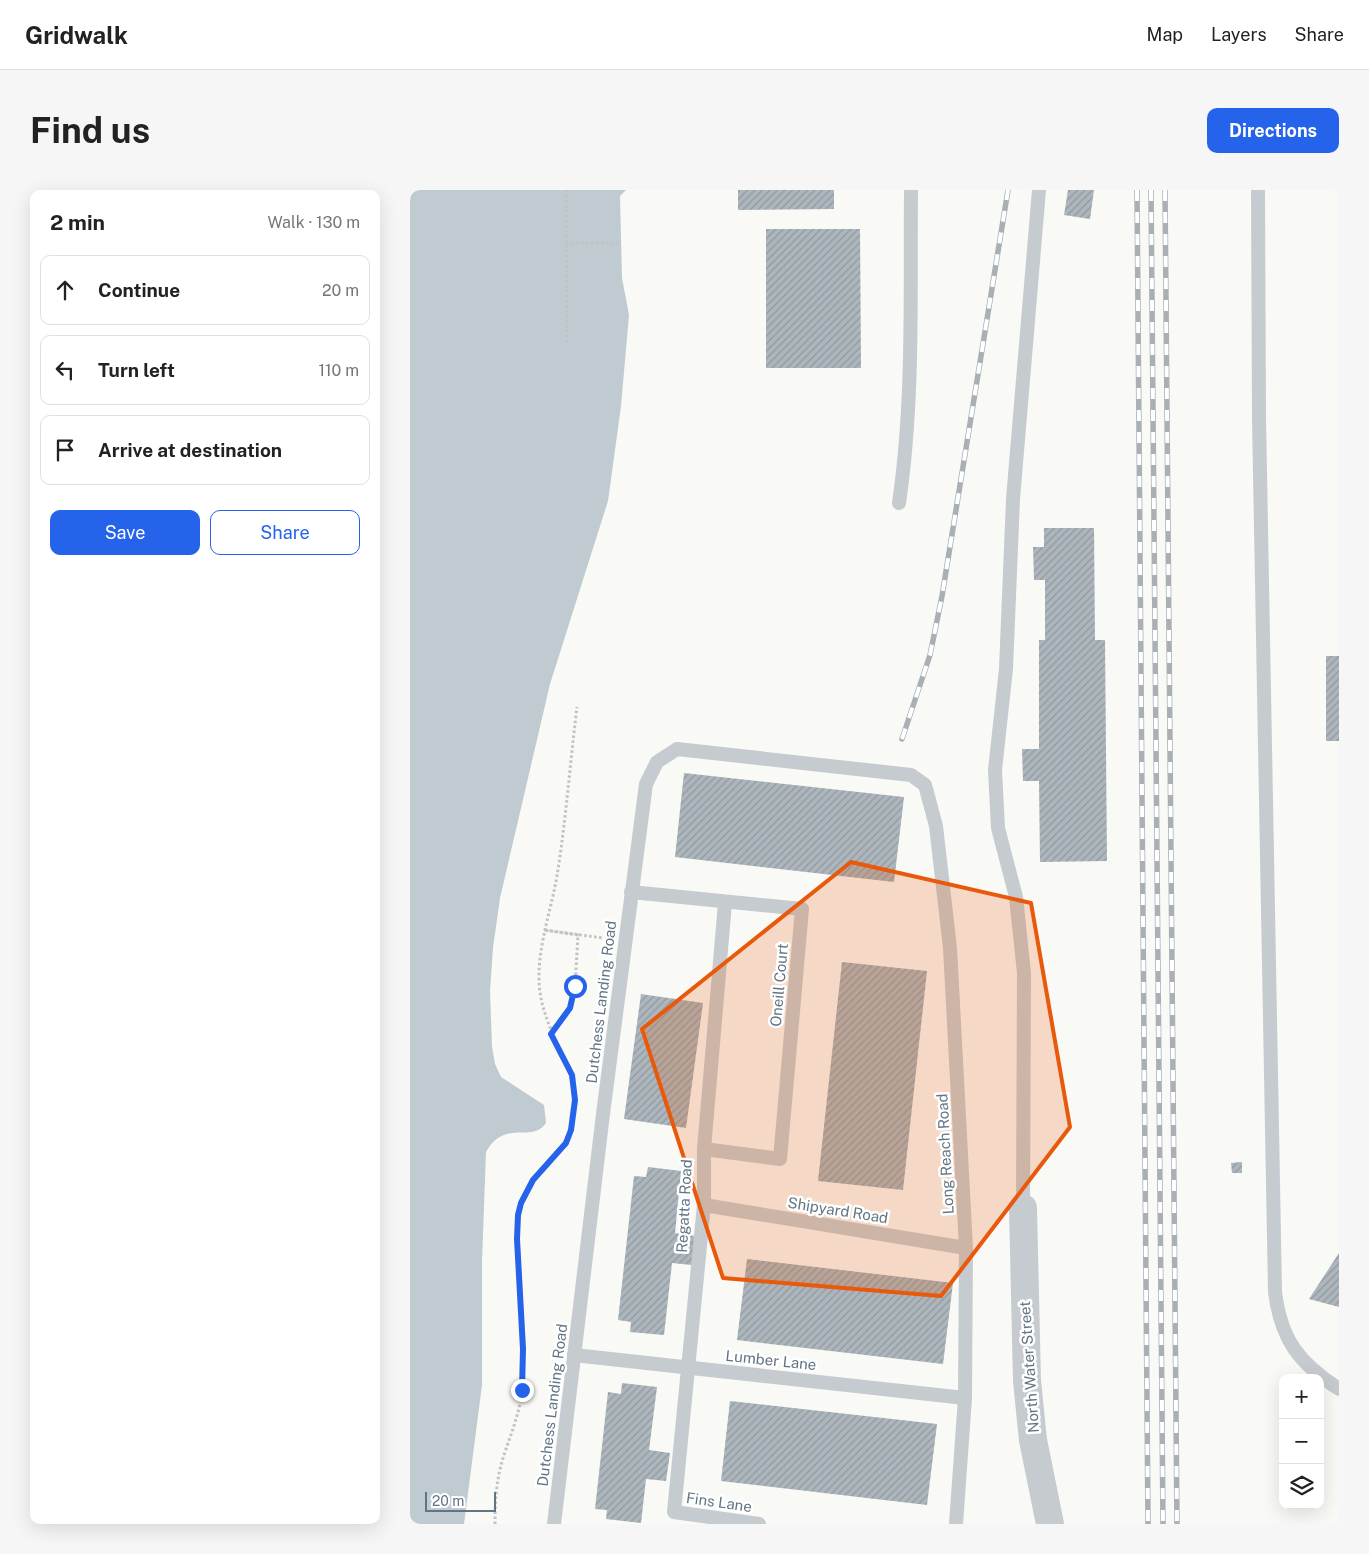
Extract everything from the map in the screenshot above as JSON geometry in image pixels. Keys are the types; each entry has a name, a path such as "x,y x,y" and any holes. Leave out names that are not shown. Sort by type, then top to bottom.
{"street":[{"name":"North Water Street","path":"1023,1208 1027,1381 1033,1440 1050,1524"}],"lane":[{"path":"899,503 906,450 910,368 911,190"},
{"path":"1023,1208 1024,973 1016,897 998,828 995,770 1006,668 1013,499 1040,190"},
{"path":"1258,190 1259,418 1275,1292 1281,1322 1287,1339 1297,1354 1309,1367 1339,1388"},
{"name":"Dutchess Landing Road","path":"554,1524 631,892 646,784 657,762 677,749 911,775 925,785"},
{"name":"Long Reach Road","path":"925,785 936,826 950,948 966,1248 965,1398 956,1524"},
{"name":"Oneill Court","path":"631,892 725,903 802,909 780,1159 704,1149"},
{"name":"Regatta Road","path":"674,1512 686,1368 704,1205 704,1149 725,903"},
{"name":"Shipyard Road","path":"704,1205 966,1248"},
{"name":"Lumber Lane","path":"574,1355 965,1398"},
{"name":"Fins Lane","path":"674,1512 760,1524"}],"path":[{"path":"566,190 567,342"},
{"path":"566,243 622,243"},
{"path":"495,1524 497,1482 522,1390 523,1349 517,1239 518,1215 530,1184 566,1143 573,1116 575,1088 572,1075 551,1034 539,992 544,930 560,859 577,707"},
{"path":"544,930 603,938"},
{"path":"544,930 578,935 575,986 570,1008 551,1034"}],"highlighted area":[{"path":"851,862 1031,903 1070,1127 941,1296 723,1278 642,1029"}],"shaded area":[{"path":"410,190 626,190 620,196 622,278 629,315 621,406 608,501 550,684 500,898 493,948 490,991 492,1047 495,1064 501,1077 544,1105 546,1123 540,1129 533,1132 510,1133 501,1136 493,1142 486,1152 482,1262 482,1385 464,1524 410,1524"}],"building":[{"path":"738,190 834,190 834,209 738,210"},
{"path":"1068,190 1094,190 1090,219 1064,215"},
{"path":"766,229 860,229 861,368 766,368"},
{"path":"1044,528 1094,528 1095,640 1105,640 1107,861 1040,862 1039,781 1023,781 1022,749 1039,749 1039,640 1045,640 1045,580 1034,580 1033,547 1044,547"},
{"path":"1326,656 1339,656 1339,741 1326,741"},
{"path":"684,773 904,797 894,882 675,857"},
{"path":"842,962 927,971 903,1190 818,1181"},
{"path":"641,994 703,1003 686,1128 624,1119"},
{"path":"1242,1162 1242,1173 1232,1173 1231,1163"},
{"path":"648,1167 681,1171 675,1233 695,1236 692,1265 672,1263 664,1335 630,1332 631,1322 618,1320 634,1176 646,1177"},
{"path":"1339,1253 1339,1307 1309,1299"},
{"path":"747,1259 953,1283 943,1364 737,1340"},
{"path":"622,1383 657,1387 649,1450 670,1453 666,1481 646,1479 641,1523 606,1519 607,1510 595,1509 608,1392 621,1394"},
{"path":"730,1401 937,1424 927,1505 721,1481"}],"railway":[{"path":"902,739 930,655 942,596 1008,190"},
{"path":"1137,190 1148,1524"},
{"path":"1151,190 1163,1524"},
{"path":"1165,190 1177,1524"}],"route":[{"path":"522,1390 523,1349 517,1239 518,1215 527,1189 566,1143 571,1130 575,1088 572,1075 551,1034 570,1008 575,986"}]}
